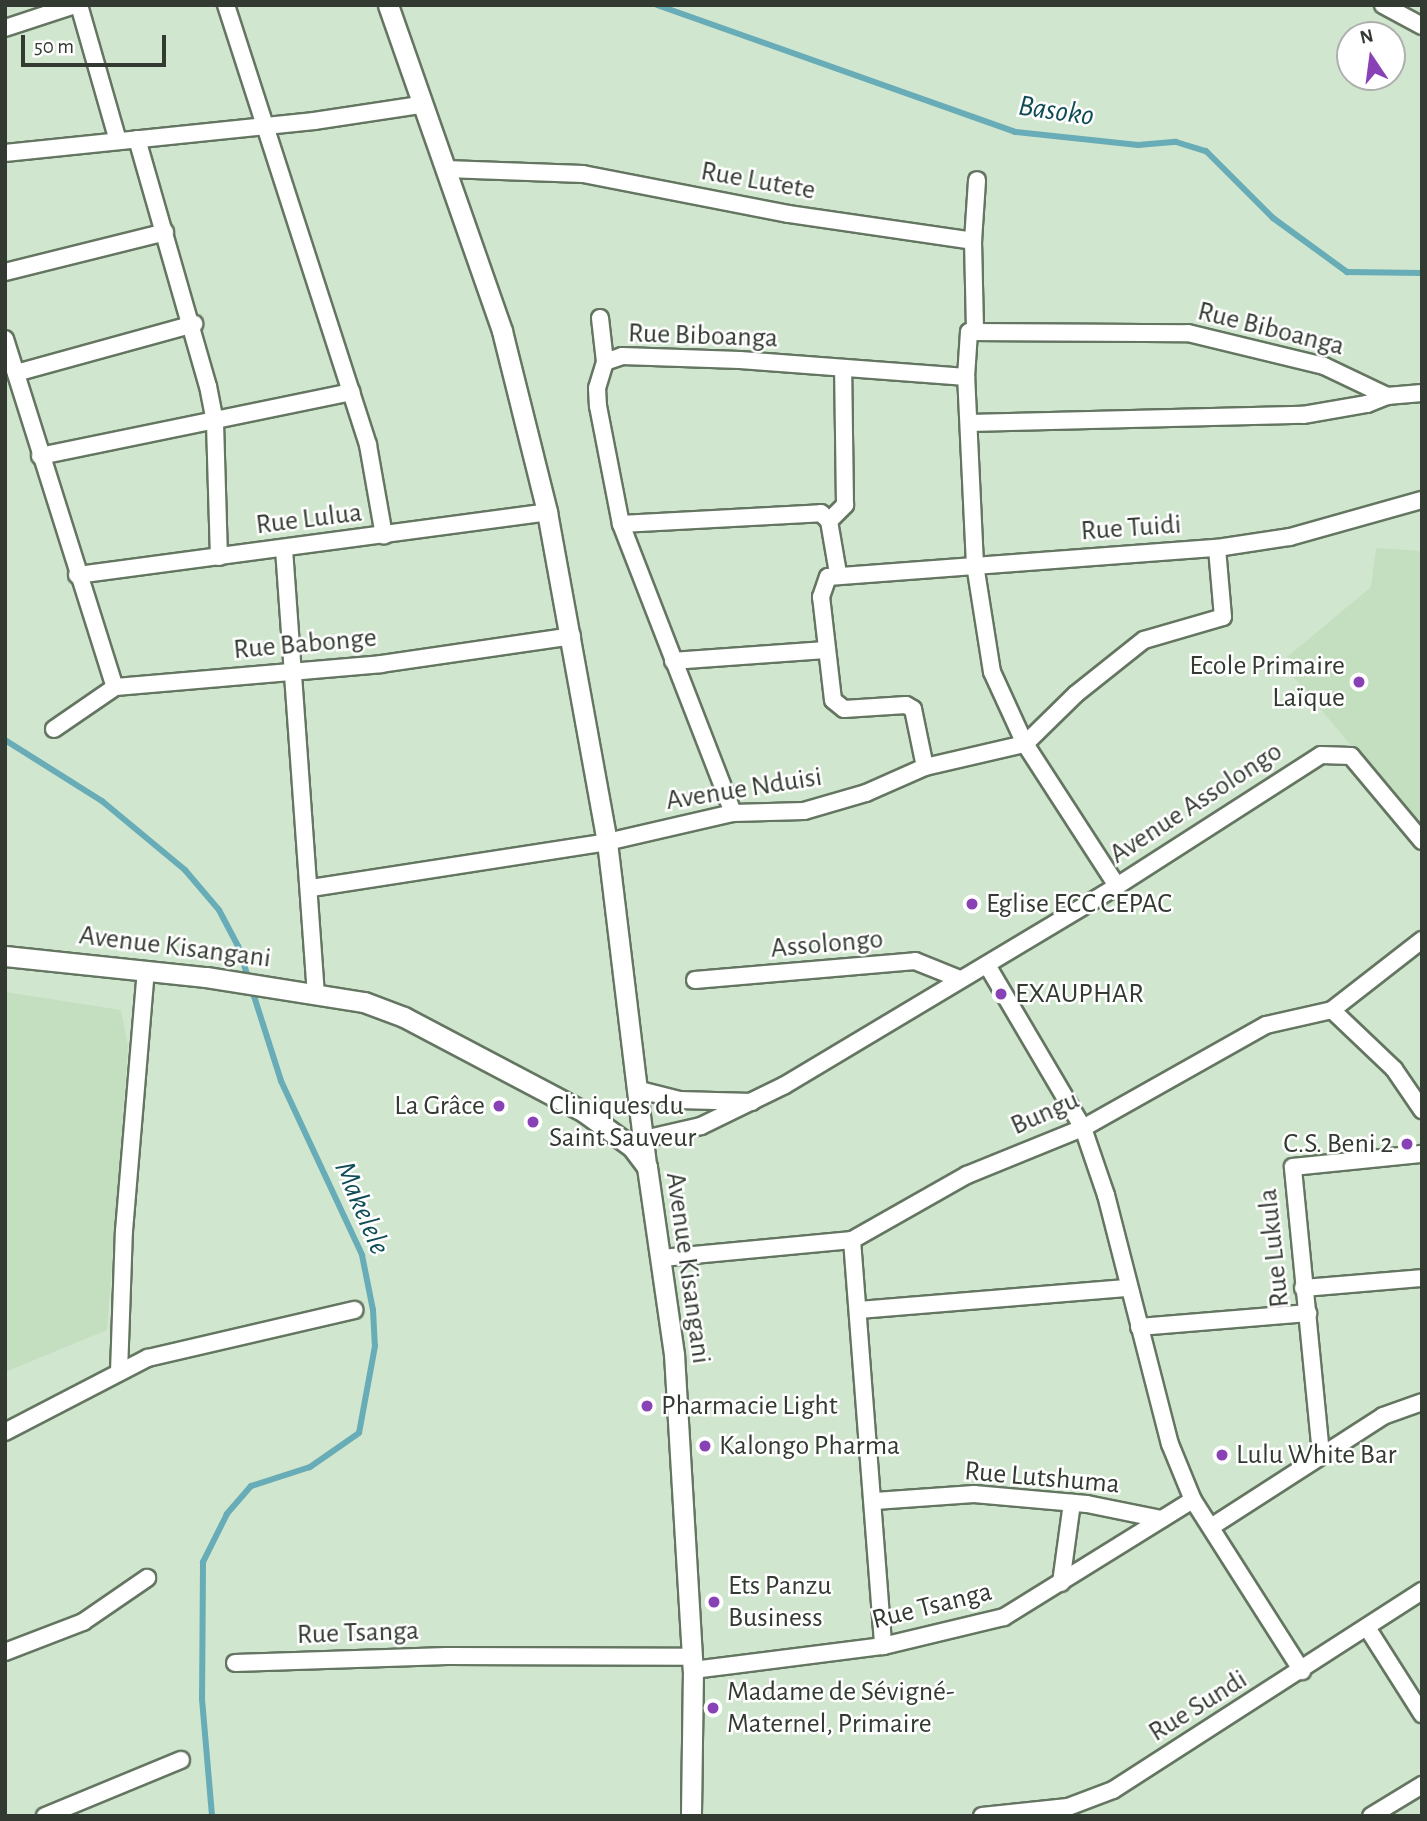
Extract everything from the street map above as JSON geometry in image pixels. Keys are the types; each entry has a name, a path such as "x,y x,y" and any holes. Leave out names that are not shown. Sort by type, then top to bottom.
{"street":[{"path":"5,28 77,5 118,141"},
{"path":"226,5 262,127 352,392 372,462 384,536"},
{"path":"388,5 420,104 446,169 502,331 547,512 572,636 607,842 635,1088 647,1167"},
{"path":"1383,5 1422,26"},
{"path":"5,153 262,127 420,104"},
{"path":"137,139 194,324 215,422 219,557"},
{"name":"Rue Lutete","path":"446,169 583,174 789,214 973,241"},
{"path":"976,180 972,331 966,377 975,565 996,688 1025,744 1117,886"},
{"path":"5,272 165,232"},
{"path":"600,318 605,362 597,388 598,405 621,524 733,813"},
{"path":"16,373 194,324"},
{"name":"Rue Biboanga","path":"972,331 1188,333 1324,366 1387,396"},
{"path":"5,339 77,575 115,687"},
{"name":"Rue Biboanga","path":"605,362 622,356 727,360 966,377"},
{"path":"829,522 845,505 843,370"},
{"path":"40,456 352,392"},
{"path":"969,423 1303,415 1367,404 1387,396 1422,393"},
{"name":"Rue Tuidi","path":"838,573 1217,548 1290,537 1422,500"},
{"path":"621,524 805,511 821,513 829,522 838,573 822,584 825,650 838,708 906,705 913,709 925,767"},
{"name":"Rue Lulua","path":"77,575 284,550 547,512"},
{"path":"1025,744 1076,694 1144,640 1223,617 1217,548"},
{"path":"284,550 316,992"},
{"name":"Rue Babonge","path":"54,729 115,687 294,669 381,664 572,636"},
{"path":"673,661 825,650"},
{"name":"Avenue Nduisi","path":"310,888 607,842 733,813 804,811 866,793 925,767 1025,744"},
{"name":"Avenue Assolongo","path":"644,1139 701,1126 754,1102 1117,886 1235,806 1331,753 1351,756 1422,841"},
{"name":"Bungu","path":"662,1258 852,1240 967,1175 1083,1128 1266,1025 1332,1010 1422,940"},
{"name":"Avenue Kisangani","path":"5,956 284,987 316,992 404,1017 607,1126 647,1167 674,1354 692,1664 691,1816"},
{"name":"Assolongo","path":"695,980 915,961 960,979"},
{"path":"987,965 1083,1128 1105,1195 1170,1444 1193,1500 1302,1671"},
{"path":"119,1372 124,1231 145,970"},
{"path":"1332,1010 1394,1069 1422,1110"},
{"path":"635,1088 679,1100 754,1102"},
{"name":"Rue Lukula","path":"1321,1454 1293,1167 1422,1154"},
{"path":"852,1240 875,1501 883,1646"},
{"path":"1303,1288 1422,1278"},
{"path":"859,1310 1129,1288"},
{"path":"5,1432 119,1372 194,1344 355,1310"},
{"path":"1139,1327 1308,1313"},
{"path":"1211,1527 1321,1454 1400,1407 1422,1402"},
{"name":"Rue Lutshuma","path":"875,1501 974,1494 1072,1503 1161,1519"},
{"name":"Rue Tsanga","path":"235,1663 468,1655 692,1664 883,1646 1004,1617 1193,1500"},
{"path":"1061,1583 1072,1503"},
{"path":"5,1651 36,1642 83,1622 147,1578"},
{"name":"Rue Sundi","path":"982,1816 1069,1811 1130,1780 1368,1629 1422,1591"},
{"path":"1368,1629 1422,1714"},
{"path":"45,1816 181,1760"},
{"path":"1371,1816 1422,1785"}],"shaded area":[{"name":"Ecole Primaire Laïque","path":"1376,548 1422,551 1422,830 1281,662 1371,587"},
{"path":"5,992 121,1010 128,1047 107,1330 5,1372"}],"waterway":[{"name":"Basoko","path":"657,5 1015,132 1138,145 1176,142 1206,151 1273,218 1347,272 1422,273"},
{"name":"Makelele","path":"5,740 102,801 185,870 219,910 238,946 281,1081 362,1255 373,1310 375,1346 359,1433 310,1467 251,1486 227,1514 203,1562 202,1699 212,1816"}],"place":[{"name":"Ecole Primaire Laïque","path":"1359,682"},
{"name":"Eglise ECC CEPAC","path":"972,904"},
{"name":"EXAUPHAR","path":"1001,994"},
{"name":"La Grâce","path":"499,1106"},
{"name":"Cliniques du Saint Sauveur","path":"533,1122"},
{"name":"C.S. Beni 2","path":"1407,1144"},
{"name":"Pharmacie Light","path":"647,1406"},
{"name":"Kalongo Pharma","path":"705,1446"},
{"name":"Lulu White Bar","path":"1222,1455"},
{"name":"Ets Panzu Business","path":"714,1602"},
{"name":"Madame de Sévigné- Maternel, Primaire","path":"713,1708"}]}
